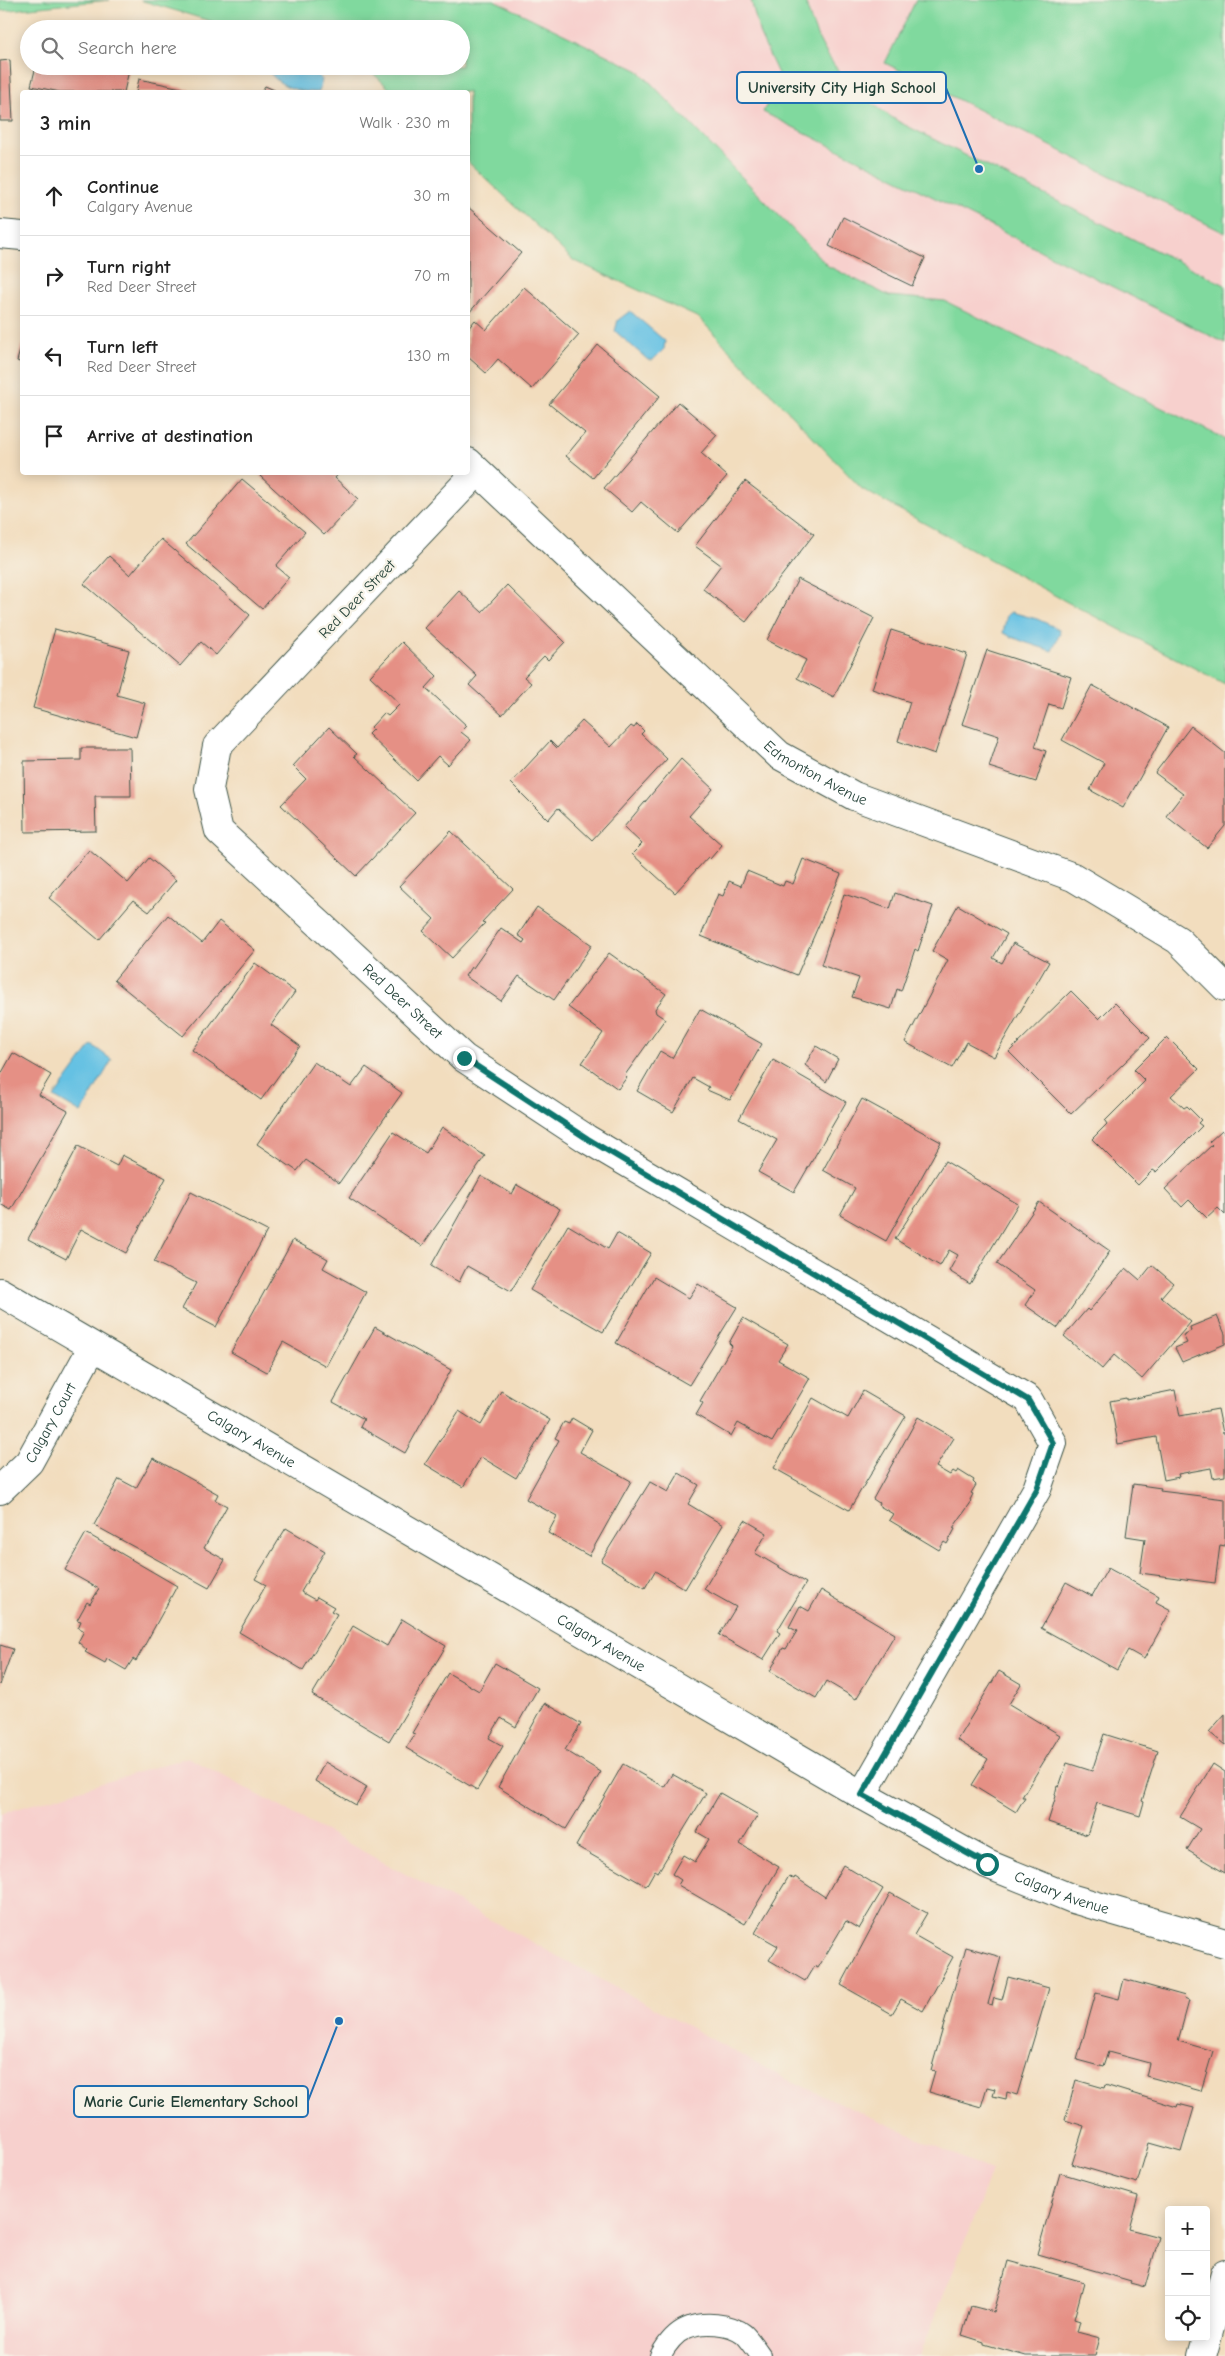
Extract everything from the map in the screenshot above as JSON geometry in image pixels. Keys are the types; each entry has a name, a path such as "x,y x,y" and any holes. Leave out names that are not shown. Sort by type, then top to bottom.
{"street":[{"path":"0,234 20,236"},
{"name":"Edmonton Avenue","path":"472,467 779,755 854,796 1073,877 1178,940 1225,987"},
{"name":"Red Deer Street","path":"465,475 217,746 208,789 219,831 464,1058 588,1139 1028,1400 1053,1443 1037,1489 862,1795"},
{"name":"Calgary Avenue","path":"0,1292 92,1348 862,1795 987,1864 1064,1896 1225,1943"},
{"name":"Calgary Court","path":"0,1490 29,1462 92,1348"},
{"path":"1202,2356 1224,2282"}],"lane":[{"path":"660,2356 671,2340 687,2328 713,2324 744,2334 761,2356"}],"shaded area":[{"path":"494,0 1225,0 1225,439 945,301 889,296 828,266 639,71"},
{"path":"188,1757 784,2078 992,2171 920,2356 0,2356 0,1814"}],"green space":[{"path":"0,0 110,0 0,11"},
{"path":"140,0 494,0 639,71 828,266 889,296 945,301 1225,439 1225,684 1067,602 862,489 699,318 573,260 470,164 470,90 391,90 375,75 470,75 470,20 207,20"},
{"path":"751,0 805,0 819,40 840,72 867,99 901,123 1225,285 1225,343 763,112 780,78 760,35"},
{"path":"916,0 1225,0 1225,233 885,63"}],"water":[{"path":"272,75 316,75 322,80 320,90 300,90 287,86"},
{"path":"630,311 665,341 664,349 653,360 648,360 615,331 618,320"},
{"path":"1011,612 1037,619 1059,629 1060,633 1052,651 1003,633 1007,615"},
{"path":"92,1045 112,1060 81,1113 54,1097"}],"building":[{"path":"10,60 13,121 0,121 0,61"},
{"path":"34,75 128,75 124,90 50,90 31,86"},
{"path":"139,79 191,90 136,90"},
{"path":"265,86 274,90 262,90"},
{"path":"470,209 521,253 470,312"},
{"path":"843,217 925,258 912,286 829,246"},
{"path":"524,287 579,335 532,389 498,359 486,373 470,359 470,326 475,320 486,330"},
{"path":"598,345 660,396 593,478 566,456 585,433 549,404"},
{"path":"20,350 20,362 17,361"},
{"path":"678,402 717,435 701,453 727,476 678,533 641,502 632,512 604,488"},
{"path":"338,475 335,478 358,499 324,535 260,476"},
{"path":"242,479 305,532 276,566 289,577 262,609 186,544"},
{"path":"745,481 814,534 746,622 703,589 721,565 695,546"},
{"path":"161,539 250,615 216,655 201,642 180,666 84,584 109,556 130,575"},
{"path":"798,579 874,618 834,697 797,678 806,660 767,640"},
{"path":"507,585 565,642 548,660 544,656 524,677 531,683 502,715 469,685 477,676 425,628 459,591 482,612"},
{"path":"55,629 129,650 117,695 145,703 136,737 33,708"},
{"path":"891,630 967,654 935,754 898,741 910,702 872,689"},
{"path":"402,642 437,676 426,688 467,726 461,732 471,740 448,765 438,756 416,780 368,734 373,729 371,727 384,713 388,716 400,704 370,676"},
{"path":"987,650 1071,677 1061,708 1049,704 1035,747 1046,751 1036,782 989,767 999,736 962,724"},
{"path":"1092,685 1168,727 1123,808 1090,790 1104,763 1062,740"},
{"path":"582,721 611,747 631,726 634,728 637,724 644,731 641,734 667,759 592,840 558,808 548,820 511,783 550,741 557,748"},
{"path":"1191,726 1225,753 1225,826 1207,848 1166,816 1183,794 1155,773"},
{"path":"329,727 357,754 354,756 415,813 356,876 281,805 306,779 293,766"},
{"path":"81,748 130,748 131,796 95,796 96,831 25,832 24,761 81,760"},
{"path":"681,759 713,789 689,816 722,845 710,859 708,857 675,893 632,854 642,844 624,827"},
{"path":"451,831 513,889 482,922 485,923 452,958 423,931 434,919 399,886"},
{"path":"89,850 128,883 149,858 176,880 149,912 133,900 99,940 49,898"},
{"path":"803,859 841,874 797,975 701,936 718,894 723,896 729,881 741,886 747,871 783,886 785,881 793,884"},
{"path":"895,893 933,906 918,951 915,949 901,991 897,989 891,1009 852,997 859,978 821,965 844,894 890,909"},
{"path":"958,905 1007,934 993,958 1002,963 1013,943 1049,962 994,1057 966,1042 952,1068 905,1042 948,960 932,951"},
{"path":"537,907 592,945 554,1000 519,976 501,1001 465,976 471,967 473,968 501,928 523,943 525,940 518,935"},
{"path":"168,915 202,943 219,921 255,950 183,1036 114,980"},
{"path":"609,953 666,994 655,1009 656,1013 665,1019 625,1075 627,1077 618,1089 582,1063 603,1033 568,1007"},
{"path":"255,963 295,992 271,1025 300,1046 261,1100 192,1050"},
{"path":"1071,991 1099,1019 1115,1003 1150,1038 1071,1114 1009,1052"},
{"path":"700,1009 762,1044 730,1100 707,1090 709,1087 693,1078 673,1112 637,1091 660,1051 672,1058"},
{"path":"1167,1037 1199,1069 1171,1096 1184,1108 1187,1106 1201,1120 1198,1123 1202,1126 1156,1172 1153,1170 1138,1185 1092,1139 1107,1124 1105,1121 1145,1081 1134,1070"},
{"path":"816,1046 838,1059 826,1082 805,1065"},
{"path":"13,1053 51,1075 39,1095 68,1111 11,1210 0,1204 0,1076"},
{"path":"773,1060 846,1102 794,1192 758,1172 777,1140 739,1119"},
{"path":"314,1062 351,1087 366,1067 402,1093 339,1183 306,1160 297,1171 257,1144"},
{"path":"862,1099 941,1142 886,1241 840,1215 855,1188 823,1170"},
{"path":"442,1127 485,1156 422,1246 349,1198 393,1132 426,1153"},
{"path":"1222,1130 1225,1134 1225,1215 1218,1208 1207,1218 1189,1200 1182,1207 1165,1189 1212,1145 1209,1142"},
{"path":"78,1146 117,1166 122,1155 166,1178 126,1253 81,1229 66,1259 28,1239"},
{"path":"945,1161 1018,1204 970,1284 949,1271 958,1255 949,1250 940,1266 895,1239"},
{"path":"481,1176 512,1194 517,1185 560,1209 511,1291 467,1266 459,1282 431,1266"},
{"path":"191,1192 267,1231 216,1327 182,1309 196,1283 154,1262"},
{"path":"1039,1202 1110,1251 1058,1328 1025,1305 1035,1290 997,1264"},
{"path":"568,1225 608,1249 617,1233 651,1253 603,1332 530,1290"},
{"path":"293,1240 328,1259 323,1268 366,1292 326,1366 283,1342 267,1372 231,1352"},
{"path":"1152,1265 1173,1283 1161,1297 1191,1322 1142,1379 1114,1355 1102,1369 1064,1336 1087,1309 1089,1311 1126,1268 1140,1280"},
{"path":"654,1277 689,1298 698,1284 737,1307 689,1385 616,1343"},
{"path":"1217,1316 1225,1334 1225,1344 1182,1362 1175,1348 1187,1343 1183,1335 1191,1331 1190,1327"},
{"path":"743,1318 788,1344 778,1360 810,1378 772,1442 738,1423 731,1436 696,1415 703,1403 700,1401 732,1346 729,1343"},
{"path":"375,1327 451,1370 405,1453 360,1427 364,1419 333,1402"},
{"path":"1175,1390 1180,1416 1218,1409 1223,1433 1225,1433 1225,1476 1213,1478 1211,1468 1178,1474 1179,1477 1164,1480 1156,1437 1118,1444 1110,1401 1126,1398 1126,1400"},
{"path":"501,1391 550,1420 516,1478 481,1457 463,1487 425,1464 459,1411 481,1425"},
{"path":"863,1391 906,1416 849,1510 774,1468 813,1398 848,1418"},
{"path":"918,1417 954,1438 936,1467 950,1475 953,1471 956,1473 958,1470 974,1480 973,1482 976,1485 971,1493 973,1494 970,1500 972,1501 953,1528 955,1529 947,1544 944,1542 939,1550 889,1520 893,1514 878,1505 879,1503 873,1499"},
{"path":"572,1418 592,1430 580,1452 631,1481 589,1556 548,1533 557,1516 526,1499 559,1440 555,1438 564,1422 569,1424"},
{"path":"153,1458 218,1494 215,1500 227,1506 204,1548 225,1560 209,1588 94,1525 119,1479 136,1488"},
{"path":"679,1473 699,1485 688,1504 723,1525 685,1589 655,1571 645,1588 601,1561 650,1482 668,1492"},
{"path":"1133,1484 1161,1488 1160,1491 1225,1499 1225,1546 1220,1545 1215,1583 1140,1573 1145,1539 1126,1536"},
{"path":"745,1520 767,1533 755,1553 806,1583 777,1631 780,1633 763,1660 719,1635 736,1607 704,1589"},
{"path":"286,1528 325,1551 301,1592 315,1600 317,1597 334,1607 331,1611 337,1614 303,1670 239,1632 266,1585 255,1579"},
{"path":"86,1533 177,1586 136,1661 133,1659 126,1670 107,1659 105,1663 85,1652 87,1650 78,1642 84,1631 78,1628 81,1621 77,1620 87,1602 90,1604 99,1589 65,1570"},
{"path":"1108,1568 1159,1596 1156,1602 1171,1610 1144,1659 1128,1650 1117,1670 1041,1628 1066,1582 1092,1596"},
{"path":"821,1590 895,1634 856,1699 826,1681 816,1698 770,1671 783,1648 786,1649 797,1631 789,1627 800,1606 809,1611"},
{"path":"402,1619 446,1646 389,1741 312,1695 353,1626 387,1646"},
{"path":"0,1645 13,1649 0,1685"},
{"path":"495,1663 538,1688 516,1727 501,1718 489,1738 503,1746 477,1790 406,1748 415,1734 412,1733 448,1673 479,1691"},
{"path":"999,1671 1021,1684 1009,1704 1060,1735 1022,1797 1025,1797 1016,1812 972,1785 988,1759 957,1740"},
{"path":"545,1703 581,1724 565,1750 601,1772 566,1829 498,1787"},
{"path":"1225,1714 1225,1745 1209,1732"},
{"path":"1104,1734 1158,1751 1142,1801 1144,1802 1140,1816 1097,1803 1087,1835 1048,1822 1057,1786 1059,1787 1067,1763 1092,1771"},
{"path":"325,1762 367,1787 356,1805 315,1781"},
{"path":"623,1764 664,1787 672,1774 706,1793 658,1872 655,1870 646,1886 576,1846"},
{"path":"1213,1764 1225,1772 1225,1873 1187,1850 1200,1829 1180,1817"},
{"path":"720,1793 758,1815 740,1844 779,1867 745,1924 678,1885 681,1880 672,1874 683,1855 695,1862 709,1839 697,1832"},
{"path":"843,1865 883,1889 859,1929 846,1921 818,1968 814,1966 805,1981 769,1960 778,1946 755,1933 789,1876 794,1879 795,1877 825,1897"},
{"path":"890,1893 927,1913 914,1935 953,1957 923,2011 901,1999 892,2014 841,1985"},
{"path":"966,1947 1001,1957 988,2004 992,2005 994,1998 1002,2000 1008,1977 1049,1988 1017,2095 1007,2092 1006,2099 993,2096 995,2089 987,2087 981,2107 929,2092 935,2071 931,2070"},
{"path":"1124,1979 1185,1996 1184,1999 1189,2001 1178,2041 1213,2051 1201,2091 1146,2076 1149,2063 1108,2052 1103,2067 1077,2060 1096,1993 1119,1999"},
{"path":"1076,2080 1104,2088 1105,2085 1177,2107 1178,2104 1194,2108 1181,2152 1149,2143 1137,2183 1072,2164 1084,2126 1065,2120"},
{"path":"1060,2173 1138,2196 1129,2229 1159,2237 1145,2287 1130,2283 1131,2281 1037,2254"},
{"path":"1008,2261 1084,2282 1074,2319 1080,2321 1077,2332 1100,2338 1095,2356 1026,2356 984,2344 984,2342 962,2335 971,2306 994,2312"}],"place":[{"name":"University City High School","path":"979,169"},
{"name":"Marie Curie Elementary School","path":"339,2021"}],"route":[{"path":"464,1058 588,1139 1028,1400 1053,1443 1037,1489 862,1795 987,1864"}]}
